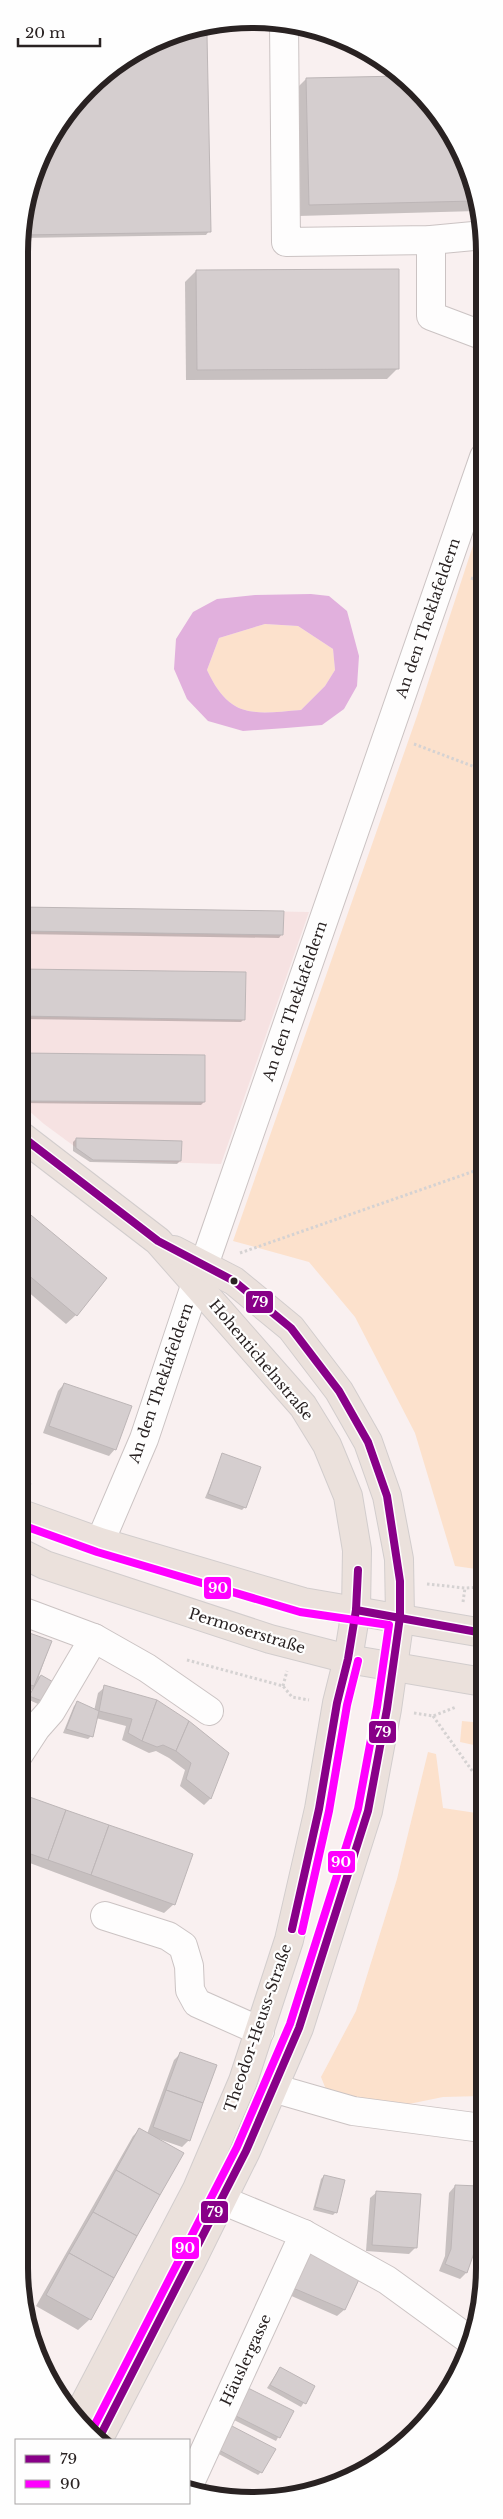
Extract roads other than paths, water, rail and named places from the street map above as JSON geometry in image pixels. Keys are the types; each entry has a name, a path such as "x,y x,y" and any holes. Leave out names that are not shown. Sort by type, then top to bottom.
{"main road":[{"name":"Hohentichelnstraße","path":"28,1140 200,1274 303,1406 327,1445 349,1505 357,1550 356,1610"},
{"name":"Hohentichelnstraße","path":"200,1274 234,1281 291,1328 339,1391 368,1442 387,1496 397,1550 400,1581 400,1617 392,1667"},
{"path":"28,1516 100,1542 302,1602 476,1631"},
{"name":"Permoserstraße","path":"28,1556 45,1565 213,1622 348,1660 476,1681"},
{"name":"Theodor-Heuss-Straße","path":"80,2412 196,2189 243,2081 289,1940 319,1809 337,1703 348,1660 356,1610"},
{"name":"Theodor-Heuss-Straße","path":"101,2434 221,2200 299,2028 368,1811 387,1709 392,1667"}],"street":[{"path":"284,30 286,242 431,240 475,236"},
{"path":"431,240 431,316 476,333"},
{"name":"An den Theklafeldern","path":"100,1542 144,1439 476,480"},
{"path":"28,1613 94,1638 147,1668 209,1711"},
{"path":"28,1740 51,1711 94,1638"},
{"path":"105,1916 168,1936 183,1946 189,1966 190,1990 197,2004 260,2031"},
{"path":"273,2088 353,2111 476,2127"},
{"path":"196,2189 304,2234 387,2280 465,2337"},
{"name":"Häuslergasse","path":"190,2483 304,2234"}]}
